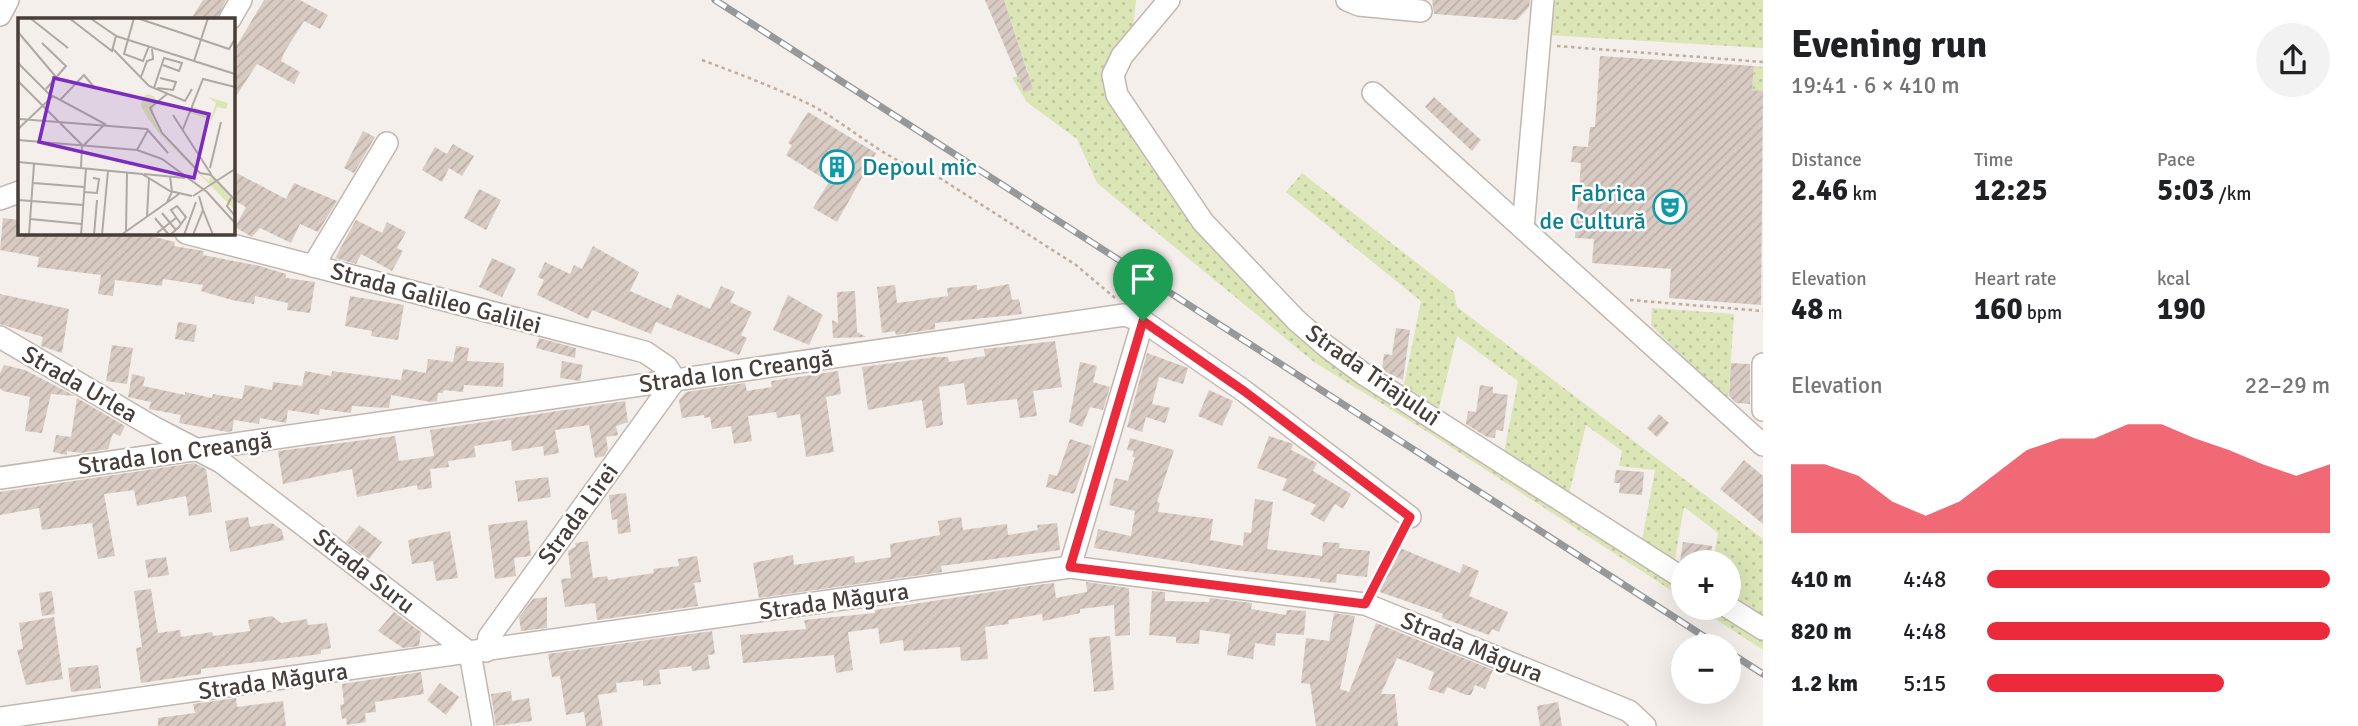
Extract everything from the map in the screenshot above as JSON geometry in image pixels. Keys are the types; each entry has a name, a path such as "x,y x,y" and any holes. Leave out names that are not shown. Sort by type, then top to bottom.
{"street":[{"path":"0,15 8,0"},
{"path":"231,18 241,0"},
{"name":"Strada Triajului","path":"1170,0 1122,56 1113,75 1117,95 1203,222 1236,260 1296,320 1366,375 1671,571"},
{"path":"1347,0 1359,5 1421,11"},
{"path":"1523,228 1543,0"},
{"path":"1373,93 1763,445"},
{"path":"313,266 387,143"},
{"name":"Strada Galileo Galilei","path":"190,234 645,352 667,367 675,380"},
{"path":"1070,567 1134,318 1244,391 1410,517"},
{"name":"Strada Ion Creangă","path":"0,478 675,380 1134,318"},
{"name":"Strada Urlea","path":"0,337 197,449"},
{"path":"1763,364 1763,410"},
{"name":"Strada Lirei","path":"478,652 675,380"},
{"name":"Strada Suru","path":"197,449 231,469 478,652"},
{"name":"Strada Măgura","path":"0,718 1070,567 1365,604 1629,711 1645,726"},
{"path":"1741,615 1763,629"},
{"path":"478,652 483,726"}],"path":[{"path":"1539,45 1763,62"},
{"path":"702,60 814,107 889,158 910,169 935,175 1076,265 1108,290 1134,318"},
{"path":"1600,298 1763,311"},
{"path":"1365,604 1410,517"}],"green space":[{"path":"1004,0 1136,0 1132,37 1108,94 1149,164 1197,230 1259,293 1671,580 1671,590 1426,431 1314,362 1097,183 1077,139 1027,102 1012,78 1028,72"},
{"path":"1551,0 1763,0 1763,48 1547,35"},
{"path":"1754,66 1763,67 1763,91 1752,90"},
{"path":"1302,173 1454,292 1457,307 1763,539 1763,618 1741,604 1741,550 1715,550 1718,533 1684,507 1676,550 1671,550 1671,562 1642,541 1655,470 1619,466 1622,451 1586,425 1569,494 1504,452 1518,381 1457,336 1439,408 1404,385 1421,301 1286,192"},
{"path":"1652,308 1734,314 1728,403 1651,325"},
{"path":"1717,620 1734,620 1763,639 1763,650 1741,634"}],"building":[{"path":"203,0 226,0 217,18 192,18"},
{"path":"264,0 300,0 328,15 320,29 304,21 284,53 281,61 300,72 294,84 257,64 234,99 234,50"},
{"path":"985,0 1004,0 1033,89 1024,92"},
{"path":"1432,0 1530,0 1529,7 1517,20 1434,14"},
{"name":"Fabrica de Cultură","path":"1600,56 1754,66 1752,90 1763,91 1761,305 1669,298 1671,269 1592,263 1594,239 1575,238 1581,163 1571,162 1573,146 1588,147 1590,127 1595,127"},
{"path":"1434,97 1481,140 1472,151 1425,107"},
{"name":"Depoul mic","path":"808,112 876,153 837,222 813,208 829,182 786,155 792,145 788,143"},
{"path":"363,131 375,137 354,173 344,168"},
{"path":"453,144 474,156 462,176 449,168 442,182 422,170 435,147 447,154"},
{"path":"234,172 286,199 294,183 337,201 318,232 300,224 291,243 260,228 252,237 235,227 246,207 234,201"},
{"path":"479,189 501,200 486,230 464,218"},
{"path":"3,218 18,220 18,234 148,234 175,242 174,246 204,251 203,255 260,266 286,274 286,278 315,282 310,313 287,310 288,303 255,296 254,304 232,300 201,291 203,285 163,279 162,286 115,280 113,296 98,294 101,275 37,267 39,257 0,250"},
{"path":"356,220 382,233 387,222 406,232 397,248 403,251 392,271 361,254 356,264 335,258"},
{"path":"593,246 639,272 630,291 671,309 677,294 710,309 721,286 735,292 730,302 752,312 741,335 747,338 739,355 656,322 651,334 592,310 588,319 537,295 544,280 538,277 545,262 570,274 574,265 582,269"},
{"path":"492,258 516,269 502,297 479,287"},
{"path":"1009,284 1012,300 1019,299 1022,314 935,323 935,329 896,335 895,331 882,333 877,287 895,285 897,303 948,296 947,288 977,285 977,290"},
{"path":"855,291 857,332 866,337 833,338 832,320 838,323 837,292"},
{"path":"0,294 69,309 62,353 41,346 43,337 0,324"},
{"path":"788,295 823,315 809,345 773,330"},
{"path":"350,296 404,305 398,340 371,336 372,331 345,326"},
{"path":"178,322 197,325 194,342 175,339"},
{"path":"1396,328 1410,330 1403,380 1382,370 1384,354 1392,355"},
{"path":"539,338 576,348 575,358 536,348"},
{"path":"1055,341 1062,387 1033,391 1037,416 1020,418 1017,399 967,405 964,383 939,387 943,425 926,428 922,400 868,410 862,367 935,357 948,357 949,362 985,356 984,349"},
{"path":"112,345 133,348 127,384 106,381"},
{"path":"456,346 469,348 467,361 504,363 503,387 464,385 463,392 444,390 443,393 438,393 437,401 431,402 391,395 389,408 352,406 351,413 320,409 319,415 288,410 286,423 260,418 259,424 234,420 232,431 228,432 179,423 181,415 149,409 151,402 128,397 132,374 145,377 143,386 185,395 185,392 212,398 213,394 242,399 245,385 272,390 273,382 302,386 305,371 331,376 332,371 401,380 403,369 426,373 428,359 453,362"},
{"path":"1147,353 1188,368 1183,384 1159,377 1152,404 1170,408 1165,423 1146,417 1142,432 1127,427"},
{"path":"562,361 583,365 580,381 560,378"},
{"path":"1080,362 1097,366 1093,382 1110,387 1103,410 1090,407 1082,427 1069,422"},
{"path":"1731,363 1750,364 1750,404 1736,403 1729,396"},
{"path":"4,365 25,370 75,396 51,394 42,433 25,431 30,397 0,388 0,373"},
{"path":"838,371 841,394 826,397 834,452 806,457 800,414 777,418 776,412 748,416 752,441 734,444 731,426 712,429 710,417 704,418 704,415 682,418 679,400 686,392 745,383 747,391 772,387 771,381"},
{"path":"1480,385 1493,387 1493,393 1508,395 1503,431 1496,430 1495,438 1487,437 1466,424 1468,411 1476,412"},
{"path":"1209,390 1233,401 1222,426 1198,416"},
{"path":"77,398 125,426 120,436 113,433 108,449 81,453 67,451 67,455 53,452 56,435 71,437"},
{"path":"625,401 628,422 616,426 618,435 606,437 608,450 604,456 595,458 589,425 555,430 559,453 544,456 543,446 512,451 511,440 474,446 476,457 448,461 449,467 430,469 432,488 418,490 417,485 357,497 352,469 283,484 278,451 395,436 399,461 434,456 430,430"},
{"path":"1659,414 1669,423 1657,437 1647,428"},
{"path":"1269,436 1293,444 1291,450 1317,463 1313,471 1351,494 1343,509 1335,504 1324,522 1310,514 1316,505 1282,490 1287,479 1257,468"},
{"path":"1130,438 1174,450 1157,502 1160,503 1158,512 1213,519 1210,540 1243,546 1244,532 1251,533 1255,499 1273,502 1267,549 1322,556 1323,542 1340,543 1339,548 1370,551 1367,577 1337,574 1336,583 1320,582 1320,579 1233,570 1094,548 1098,529 1131,536 1135,511 1109,505 1115,478 1128,481 1135,457 1132,457 1134,451 1127,450"},
{"path":"1070,439 1092,446 1074,494 1046,487 1049,474 1057,476"},
{"path":"1744,460 1763,476 1763,524 1720,489"},
{"path":"194,463 206,469 212,512 189,516 186,496 137,506 134,490 104,494 115,556 98,559 92,523 42,530 39,508 0,515 0,492"},
{"path":"1616,470 1644,472 1642,495 1619,493 1620,483 1614,483"},
{"path":"548,477 551,497 518,502 515,481"},
{"path":"626,493 631,532 618,534 617,519 612,520 609,495"},
{"path":"248,517 250,527 272,523 282,530 284,540 230,552 225,521"},
{"path":"961,517 963,530 1007,524 1008,535 1038,530 1037,525 1057,523 1060,550 941,566 942,572 759,598 753,563 793,555 794,565 854,556 855,563 891,557 890,544 940,535 938,521"},
{"path":"527,520 531,556 514,558 516,576 495,579 488,525"},
{"path":"359,525 382,542 369,559 346,542"},
{"path":"450,531 458,578 436,581 433,561 412,564 408,540"},
{"path":"588,541 593,578 607,576 608,580 654,573 653,569 679,566 678,559 697,556 701,582 694,583 698,606 597,620 595,603 565,607 561,579 571,578 568,551 576,546 575,543"},
{"path":"1683,542 1712,546 1712,550 1682,550"},
{"path":"1400,548 1460,573 1463,564 1479,571 1469,596 1508,612 1499,632 1492,629 1489,635 1442,618 1443,614 1377,591"},
{"path":"166,557 169,575 148,578 145,560"},
{"path":"1086,582 1129,588 1130,635 1115,636 1114,605 1080,609 1080,613 1043,621 1042,614 1008,620 1009,624 985,627 988,659 961,661 960,647 904,651 903,640 880,644 878,628 848,632 853,670 836,673 834,655 743,663 740,635 806,629 804,620 875,613 875,610 1054,583 1056,598 1087,592"},
{"path":"151,589 158,633 180,630 181,637 212,632 213,636 250,631 248,620 272,616 281,623 307,619 308,625 327,623 331,648 321,650 321,654 201,669 201,674 141,683 136,648 142,647 134,591"},
{"path":"52,591 55,614 42,616 39,593"},
{"path":"1152,591 1165,592 1165,601 1209,602 1210,598 1252,603 1251,609 1286,615 1287,610 1306,611 1304,635 1276,633 1275,646 1255,643 1253,659 1227,655 1230,634 1200,630 1199,644 1176,643 1176,637 1149,635"},
{"path":"547,597 547,628 521,631 519,617 533,599"},
{"path":"394,612 421,632 419,646 403,648 378,631"},
{"path":"1334,613 1355,616 1340,689 1349,692 1376,623 1493,670 1485,689 1475,685 1471,695 1466,695 1447,687 1444,694 1428,689 1434,672 1397,658 1381,694 1395,694 1398,726 1316,726 1310,684 1301,683 1306,638 1329,641"},
{"path":"54,617 63,679 26,685 17,650 23,649 19,623"},
{"path":"712,631 715,654 708,655 710,669 692,671 691,666 659,670 661,684 643,686 643,680 616,683 617,692 598,695 603,726 586,726 584,712 566,715 560,676 552,677 548,654"},
{"path":"1110,636 1114,690 1094,692 1089,638"},
{"path":"98,665 101,688 71,692 68,668"},
{"path":"421,672 424,694 375,702 376,712 365,713 366,722 347,725 346,718 342,719 342,684"},
{"path":"440,683 459,697 446,715 427,700"},
{"path":"511,691 512,701 529,698 532,721 496,726 491,694"},
{"path":"236,698 237,707 283,701 286,726 158,726 158,718 195,713 193,704"},
{"path":"1558,702 1562,726 1540,726 1537,706"}],"railway":[{"path":"715,0 1700,634"},
{"path":"1741,660 1763,674"}],"place":[{"name":"Depoul mic","path":"837,167"},
{"name":"Fabrica de Cultură","path":"1670,207"}],"route":[{"path":"1143,321 1244,391 1410,517 1365,604 1070,567 1143,321"}]}
